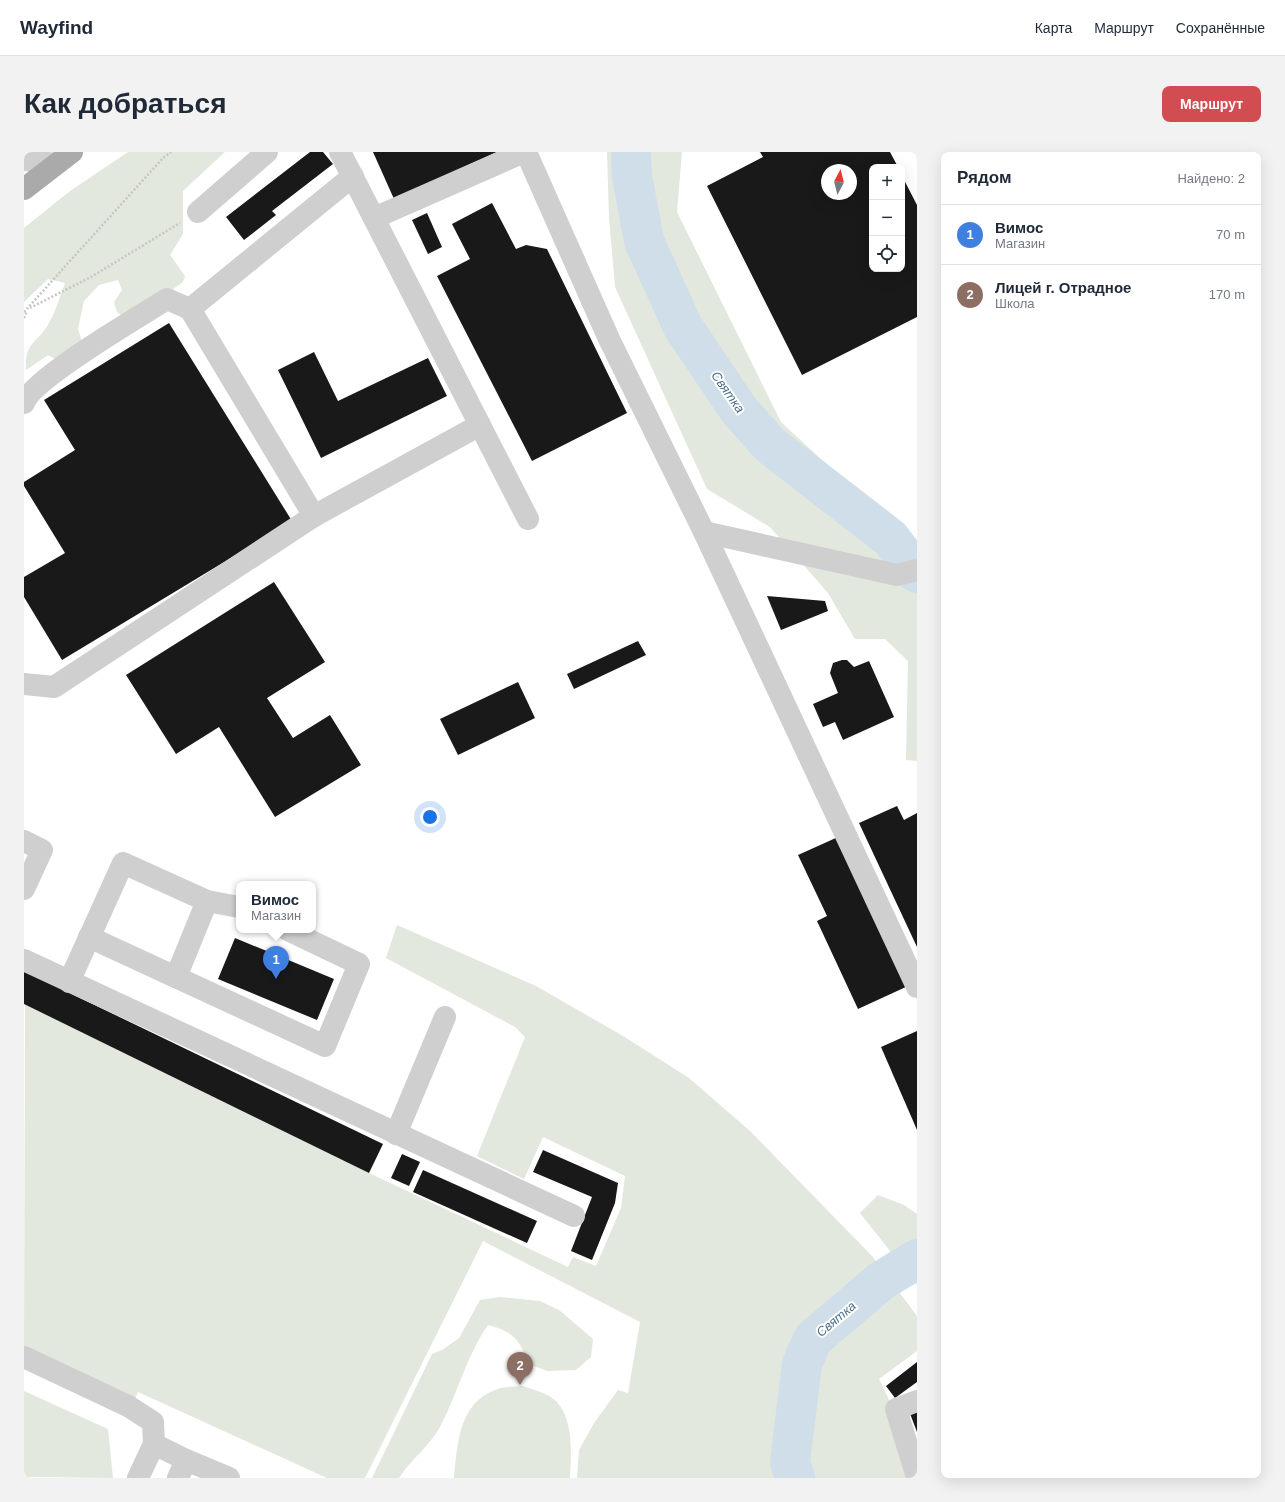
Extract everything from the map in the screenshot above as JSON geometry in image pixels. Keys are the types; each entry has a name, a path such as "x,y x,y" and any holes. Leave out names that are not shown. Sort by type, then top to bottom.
{"main road":[{"path":"24,189 64,158"}],"lane":[{"path":"198,212 267,152"},
{"path":"340,152 528,519"},
{"path":"374,218 525,152 608,339 704,532 917,987"},
{"path":"24,160 64,158"},
{"path":"190,309 353,176"},
{"path":"24,403 27,396 50,375 167,300 190,309 314,516"},
{"path":"24,684 54,687 314,516 480,425"},
{"path":"704,532 896,575 917,570"},
{"path":"24,842 42,850 24,889"},
{"path":"69,982 123,863 207,902 236,907"},
{"path":"176,977 207,902"},
{"path":"89,937 325,1046 359,964 294,933"},
{"path":"24,960 574,1216"},
{"path":"396,1134 445,1017"},
{"path":"24,1357 128,1406 153,1422 154,1444 138,1478"},
{"path":"917,1401 896,1409 917,1477"},
{"path":"154,1444 182,1469 229,1478"}],"path":[{"path":"24,318 28,309 163,158 171,152"},
{"path":"24,312 92,277 198,212"}],"shaded area":[{"path":"128,152 225,152 183,191 183,234 170,255 185,276 183,282 128,321 117,312 114,302 122,290 118,280 99,285 84,301 78,329 84,348 62,363 48,355 26,370 26,361 29,348 45,330 49,323 65,283 48,279 24,302 24,228 70,191"},
{"path":"607,152 682,152 677,212 781,422 917,548 917,761 906,760 908,661 885,639 855,639 828,593 770,527 707,489 615,287 609,218"},
{"path":"397,925 536,986 623,1036 689,1078 750,1131 872,1256 917,1316 917,1351 879,1379 890,1402 909,1478 577,1478 579,1450 594,1423 618,1390 628,1393 640,1322 483,1241 365,1478 327,1478 138,1392 134,1402 24,1350 25,1004 369,1173 568,1267 573,1257 596,1266 621,1208 625,1176 543,1137 524,1179 477,1156 525,1037 515,1027 386,958"},
{"path":"878,1195 904,1205 917,1214 917,1285 860,1213"},
{"path":"500,1297 540,1301 559,1310 593,1339 591,1357 576,1370 547,1371 529,1364 522,1348 510,1334 488,1325 468,1361 441,1425 432,1439 399,1478 372,1478 432,1354 442,1350 459,1338 480,1300"},
{"path":"523,1386 549,1396 557,1402 562,1410 569,1428 571,1459 570,1478 454,1478 457,1450 463,1424 476,1402 487,1394 501,1388"},
{"path":"24,1391 108,1429 113,1478 24,1477"}],"building":[{"path":"310,152 323,152 333,164 272,211 276,215 244,240 226,217"},
{"path":"373,152 497,152 394,199"},
{"path":"760,152 890,152 896,164 869,164 869,272 905,272 905,182 917,205 917,317 802,375 707,186 763,157"},
{"path":"492,203 516,249 526,245 547,249 627,413 532,461 437,276 470,259 452,224"},
{"path":"427,213 442,247 428,254 412,220"},
{"path":"169,323 292,521 62,660 24,597 24,577 65,553 24,486 24,482 75,450 44,400"},
{"path":"314,352 338,401 428,358 447,396 321,458 278,370"},
{"path":"274,582 325,662 267,698 293,738 330,715 361,765 275,817 219,727 176,754 126,675"},
{"path":"767,596 825,601 828,611 781,630"},
{"path":"638,641 646,655 574,689 567,674"},
{"path":"847,660 854,667 869,661 894,717 843,740 835,722 823,727 813,704 838,693 830,673 833,663"},
{"path":"518,682 535,718 458,755 440,719"},
{"path":"897,806 904,820 917,813 917,947 859,823"},
{"path":"838,837 908,986 858,1009 817,921 827,916 798,855"},
{"path":"235,938 334,979 317,1020 218,979"},
{"path":"24,971 383,1144 369,1173 24,1004"},
{"path":"917,1031 917,1130 881,1047"},
{"path":"543,1150 618,1183 615,1203 592,1260 571,1251 592,1197 533,1172"},
{"path":"402,1154 420,1162 409,1186 391,1178"},
{"path":"423,1170 537,1221 527,1243 413,1192"},
{"path":"917,1362 917,1382 895,1398 886,1386"},
{"path":"917,1408 917,1432 909,1411"}],"waterway":[{"name":"Святка","path":"631,152 632,176 644,241 683,327 739,410 770,445 890,538 917,573"},
{"name":"Святка","path":"795,1478 790,1462 802,1364 813,1339 881,1281 917,1259"}],"place":[{"name":"Вимос","path":"276,979"},
{"name":"Лицей г. Отрадное","path":"520,1385"}]}
